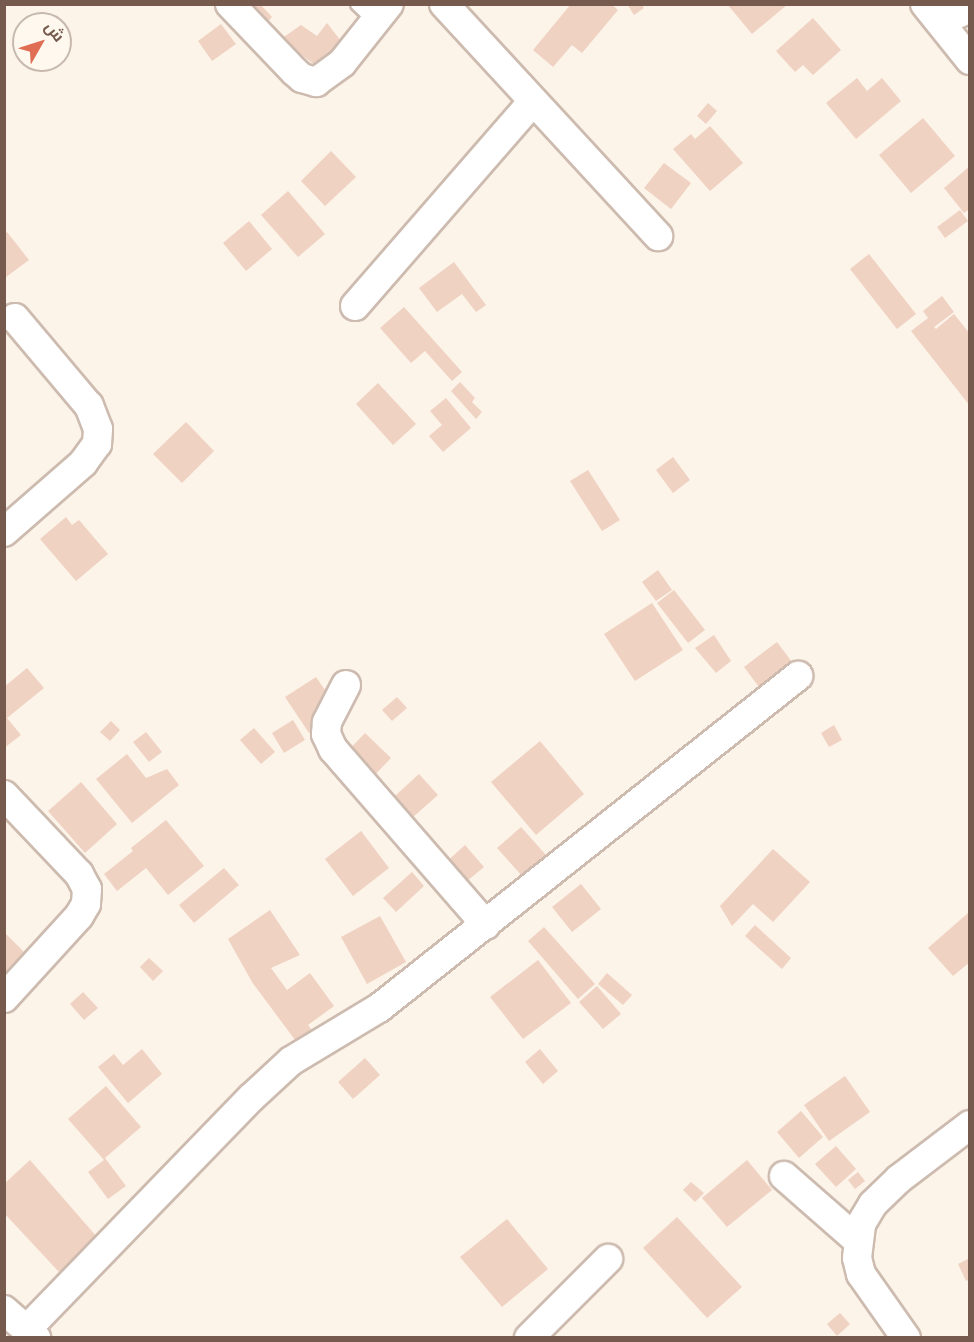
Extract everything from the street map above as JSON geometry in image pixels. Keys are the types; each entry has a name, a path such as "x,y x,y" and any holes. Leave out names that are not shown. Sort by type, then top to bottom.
{"street":[{"path":"230,4 295,72 310,81 324,78 342,63 374,10"},
{"path":"444,4 658,236"},
{"path":"969,8 933,13 969,60"},
{"path":"355,306 533,101"},
{"path":"4,532 83,463 97,444 98,429 89,406 15,318"},
{"path":"4,1310 32,1334 252,1097 291,1061 379,1008 798,676"},
{"path":"346,685 327,722 327,734 333,748 486,925"},
{"path":"4,795 79,874 87,889 86,904 79,916 4,998"},
{"path":"906,1338 861,1274 857,1258 857,1240 861,1224 873,1204 899,1179 969,1125"},
{"path":"784,1176 857,1240"},
{"path":"529,1338 608,1259"}],"building":[{"path":"247,4 260,4 272,17 258,32"},
{"path":"571,4 611,4 618,10 582,53 572,45 553,67 533,50"},
{"path":"627,4 641,4 644,8 634,15"},
{"path":"727,4 788,4 752,34"},
{"path":"813,18 841,50 813,75 803,65 795,72 776,51"},
{"path":"327,23 351,54 316,66 281,39 301,25 317,36"},
{"path":"221,24 236,44 212,61 198,41"},
{"path":"857,78 867,91 882,78 901,101 856,139 826,103"},
{"path":"708,103 717,111 706,124 697,116"},
{"path":"923,118 955,156 911,193 879,155"},
{"path":"710,126 743,163 710,191 673,149 691,134 695,139"},
{"path":"331,151 356,177 325,206 301,181"},
{"path":"664,163 691,183 671,209 644,188"},
{"path":"970,166 970,209 964,213 944,188"},
{"path":"288,191 325,234 298,257 261,215"},
{"path":"960,210 968,221 945,238 937,227"},
{"path":"249,221 272,249 246,271 223,243"},
{"path":"7,232 29,260 6,277 4,234"},
{"path":"869,254 916,314 897,329 850,269"},
{"path":"454,262 486,305 476,312 462,294 437,312 419,288"},
{"path":"942,296 954,312 934,327 936,329 954,314 970,334 970,406 911,331 928,318 923,311"},
{"path":"404,307 462,372 452,381 425,351 411,363 380,328"},
{"path":"460,382 475,398 472,402 482,412 476,419 451,391"},
{"path":"378,383 416,424 393,445 356,404"},
{"path":"446,398 471,428 443,452 429,436 442,425 430,411"},
{"path":"186,422 214,451 182,483 153,454"},
{"path":"673,457 690,480 673,493 656,470"},
{"path":"588,470 620,520 602,531 570,481"},
{"path":"66,517 72,525 79,520 108,554 76,581 40,539"},
{"path":"658,570 672,590 656,601 642,582"},
{"path":"674,590 705,630 688,643 657,603"},
{"path":"652,603 683,650 635,681 604,634"},
{"path":"714,635 731,661 716,673 695,648"},
{"path":"777,642 798,670 765,695 744,667"},
{"path":"27,668 44,688 7,718 21,735 4,748 4,687"},
{"path":"316,677 340,712 309,733 285,697"},
{"path":"397,697 407,708 392,721 382,710"},
{"path":"293,720 305,740 284,753 272,733"},
{"path":"111,721 120,730 110,741 100,732"},
{"path":"834,725 842,740 829,747 821,733"},
{"path":"254,728 275,752 261,764 240,740"},
{"path":"146,732 162,752 149,762 133,742"},
{"path":"365,733 391,758 368,782 342,757"},
{"path":"540,741 584,794 536,835 491,782"},
{"path":"127,754 146,778 167,769 179,785 132,823 96,779"},
{"path":"419,774 438,795 404,825 385,805"},
{"path":"81,782 117,824 85,853 48,811"},
{"path":"166,820 204,866 168,895 146,868 117,891 104,874 133,851 131,848"},
{"path":"521,827 546,855 522,876 497,848"},
{"path":"361,831 389,868 353,896 325,859"},
{"path":"465,845 484,867 460,887 442,866"},
{"path":"773,849 810,882 773,922 753,904 732,926 720,906"},
{"path":"224,868 239,885 194,923 179,905"},
{"path":"412,872 424,886 396,912 383,898"},
{"path":"581,884 601,909 572,932 552,907"},
{"path":"270,910 300,955 271,968 287,990 310,973 334,1006 308,1025 322,1044 298,1044 252,982 228,939"},
{"path":"968,913 970,962 953,976 928,948"},
{"path":"380,916 406,962 367,984 341,937"},
{"path":"755,925 791,958 782,969 745,936"},
{"path":"544,927 595,984 578,999 528,941"},
{"path":"4,932 25,953 4,973"},
{"path":"149,958 163,971 153,981 140,967"},
{"path":"538,960 571,1003 523,1039 490,997"},
{"path":"607,973 632,995 623,1005 598,984"},
{"path":"597,986 621,1014 603,1029 579,1002"},
{"path":"83,992 98,1008 84,1020 70,1004"},
{"path":"142,1049 162,1074 128,1103 98,1067 114,1054 123,1065"},
{"path":"540,1049 558,1071 543,1084 525,1062"},
{"path":"365,1058 380,1075 353,1099 338,1082"},
{"path":"845,1076 870,1112 829,1141 804,1105"},
{"path":"106,1086 141,1127 105,1158 126,1186 108,1199 88,1172 104,1160 68,1119"},
{"path":"801,1111 823,1137 799,1158 777,1132"},
{"path":"836,1146 856,1169 836,1187 815,1164"},
{"path":"30,1160 97,1237 59,1272 4,1213 4,1184"},
{"path":"747,1160 772,1190 727,1227 702,1198"},
{"path":"858,1172 865,1181 855,1189 848,1180"},
{"path":"691,1182 704,1193 695,1202 683,1190"},
{"path":"677,1217 742,1287 707,1318 643,1248"},
{"path":"507,1219 548,1269 502,1307 460,1257"},
{"path":"970,1258 970,1279 966,1281 958,1264"},
{"path":"840,1313 850,1324 837,1336 827,1324"}]}
